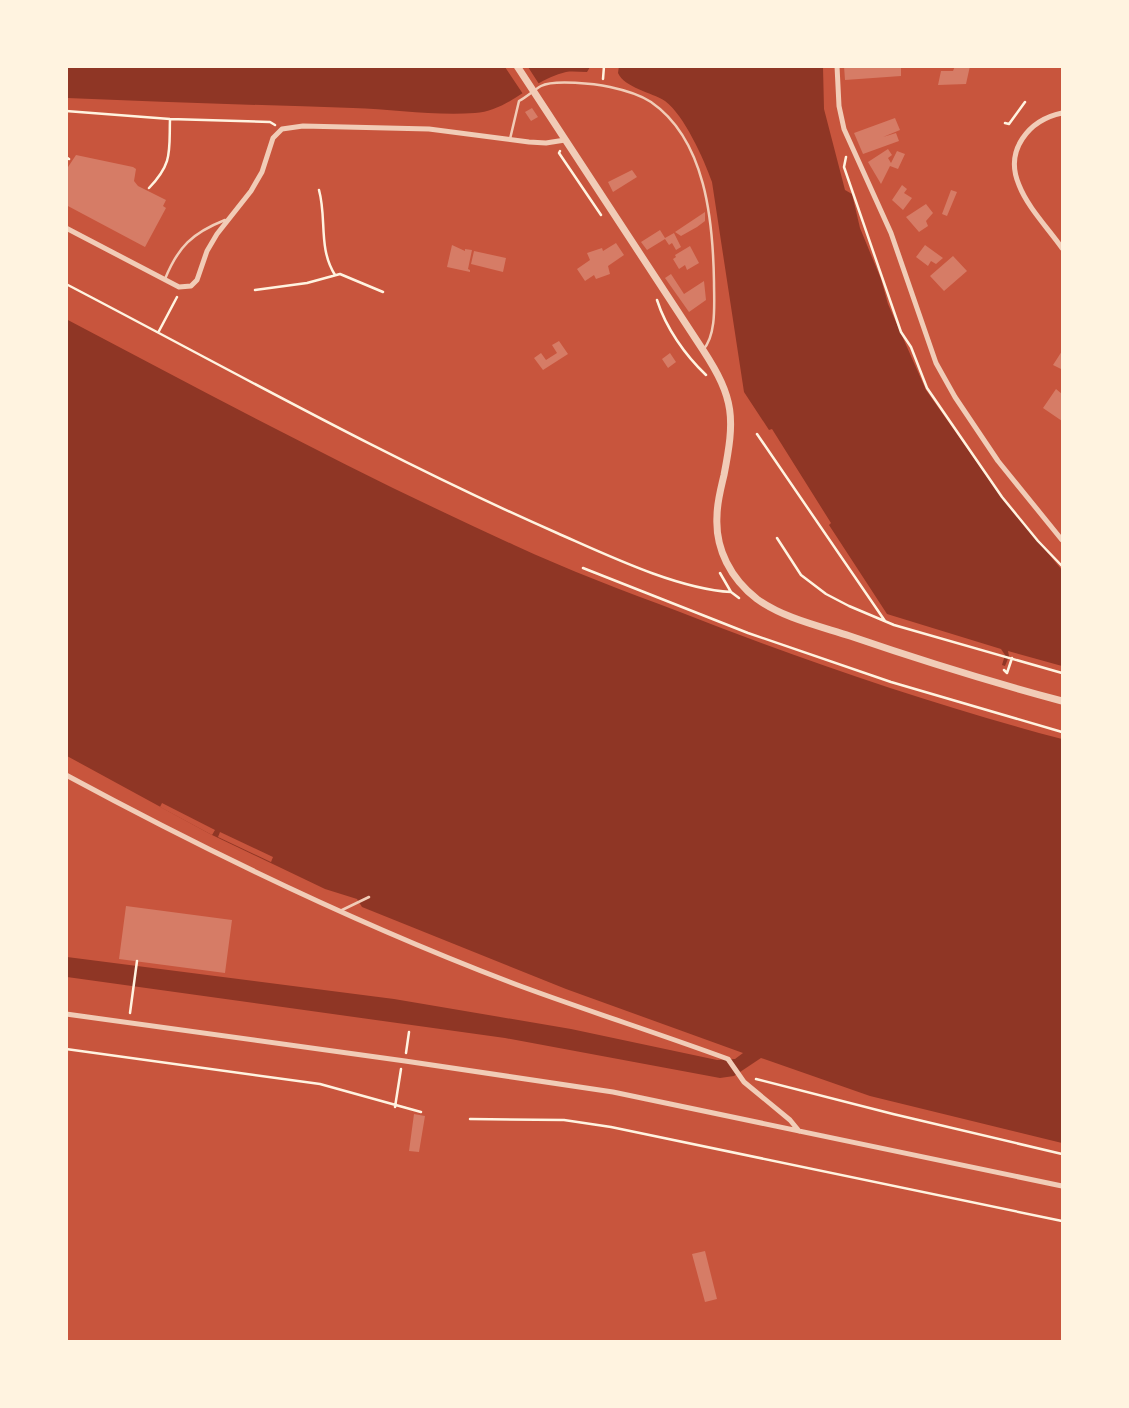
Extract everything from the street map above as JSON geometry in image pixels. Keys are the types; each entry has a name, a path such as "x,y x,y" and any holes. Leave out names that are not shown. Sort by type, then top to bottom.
{"street":[{"path":"517,66 703,349 723,385 732,422 717,516 719,544 728,567 746,589 771,608 797,619 1062,702"},
{"path":"837,66 840,115 851,148 882,211 929,346 942,375 998,461 1062,540"},
{"path":"1062,113 1033,125 1020,142 1015,163 1019,187 1062,248"},
{"path":"66,228 179,287 191,286 197,280 207,251 251,191 262,172 273,138 282,129 292,126 429,129 545,143 565,140"},
{"path":"66,775 203,846 340,911 522,986 728,1059 744,1082 790,1119 799,1131"},
{"path":"66,1014 613,1092 1062,1186"}],"lane":[{"path":"510,139 519,101 543,85 584,84 621,90 649,101 677,127 686,143 706,198 714,295 710,340 703,349"},
{"path":"165,279 173,260 187,242 203,229 228,219"},
{"path":"340,911 369,897"}],"path":[{"path":"603,77 604,66"},
{"path":"1005,123 1009,124 1025,102"},
{"path":"66,111 170,119 270,122 276,125"},
{"path":"149,188 164,172 169,158 170,119"},
{"path":"565,140 559,153 605,221"},
{"path":"851,148 844,167 901,332 911,347 927,388 1002,497 1062,566"},
{"path":"319,190 323,203 322,236 328,264 335,275"},
{"path":"255,290 307,283 335,275 349,276 383,292"},
{"path":"66,284 382,451 534,523 671,578 710,590 731,592 717,568"},
{"path":"656,297 663,320 696,366 711,380"},
{"path":"158,332 174,304"},
{"path":"757,434 885,621"},
{"path":"777,538 801,575 826,594 849,606 885,621 1062,673"},
{"path":"583,569 748,633 891,682 1062,732"},
{"path":"1004,670 1007,673 1008,657"},
{"path":"130,1012 136,961"},
{"path":"395,1107 399,1073 405,1061 409,1032"},
{"path":"66,1049 320,1084 395,1107 421,1112"},
{"path":"744,1082 757,1079 1062,1154"},
{"path":"470,1119 564,1120 611,1127 1062,1220"}],"shaded area":[{"path":"619,66 823,67 824,109 845,190 852,194 860,228 888,304 926,390 1004,501 1062,570 1062,666 1008,651 1005,666 1002,665 1005,655 1001,649 887,614 829,525 831,523 772,429 769,430 744,392 712,182 699,150 672,108 665,101 626,82 618,73"},
{"path":"67,67 590,67 587,72 568,72 554,76 499,107 460,114 67,98"},
{"path":"66,319 344,464 555,563 822,665 965,712 1062,739 1062,1143 870,1096 761,1058 734,1076 720,1078 505,1038 67,977 67,957 394,999 571,1029 717,1060 735,1059 743,1053 566,989 362,907 357,899 325,889 212,835 67,756"}],"pier":[{"path":"505,67 528,67 539,84 523,94"},
{"path":"162,803 215,830 212,835 160,807"},
{"path":"220,832 273,857 271,862 218,837"}],"building":[{"path":"844,66 901,66 901,76 845,80"},
{"path":"955,66 970,66 966,84 938,85 941,71 953,71"},
{"path":"532,108 538,117 531,121 525,112"},
{"path":"895,118 900,130 883,137 896,133 899,141 863,154 854,133"},
{"path":"888,149 892,155 888,158 891,163 897,151 905,154 898,169 890,166 881,184 868,162"},
{"path":"76,155 133,167 136,169 134,181 138,186 166,200 163,206 166,208 145,247 66,205 66,170"},
{"path":"632,170 637,177 613,192 608,182"},
{"path":"902,185 907,189 904,193 912,198 903,210 892,200"},
{"path":"951,190 957,192 947,216 942,214"},
{"path":"926,204 933,213 926,221 928,226 919,232 906,217"},
{"path":"705,212 705,221 697,227 681,236 675,232"},
{"path":"660,230 665,238 674,233 681,247 676,250 672,243 669,245 665,239 647,250 641,242"},
{"path":"616,243 624,255 608,266 610,274 596,279 594,275 585,281 577,269 590,260 587,253 602,248 603,251"},
{"path":"452,245 465,251 472,250 468,269 470,272 447,267"},
{"path":"925,245 943,258 936,264 931,261 928,266 916,257"},
{"path":"690,246 699,263 687,270 685,265 679,269 673,259"},
{"path":"474,251 506,258 503,272 471,264"},
{"path":"953,256 967,271 944,291 930,276"},
{"path":"671,274 684,294 704,281 706,300 689,312 665,278"},
{"path":"559,341 568,354 543,370 534,358 541,353 546,360 557,353 552,345"},
{"path":"1062,351 1062,367 1061,369 1053,365"},
{"path":"670,353 676,362 668,368 662,359"},
{"path":"1056,389 1062,394 1062,421 1043,408"},
{"path":"126,906 232,920 225,973 119,959"},
{"path":"414,1114 425,1116 419,1152 409,1151"},
{"path":"705,1251 717,1299 705,1302 692,1254"}]}
